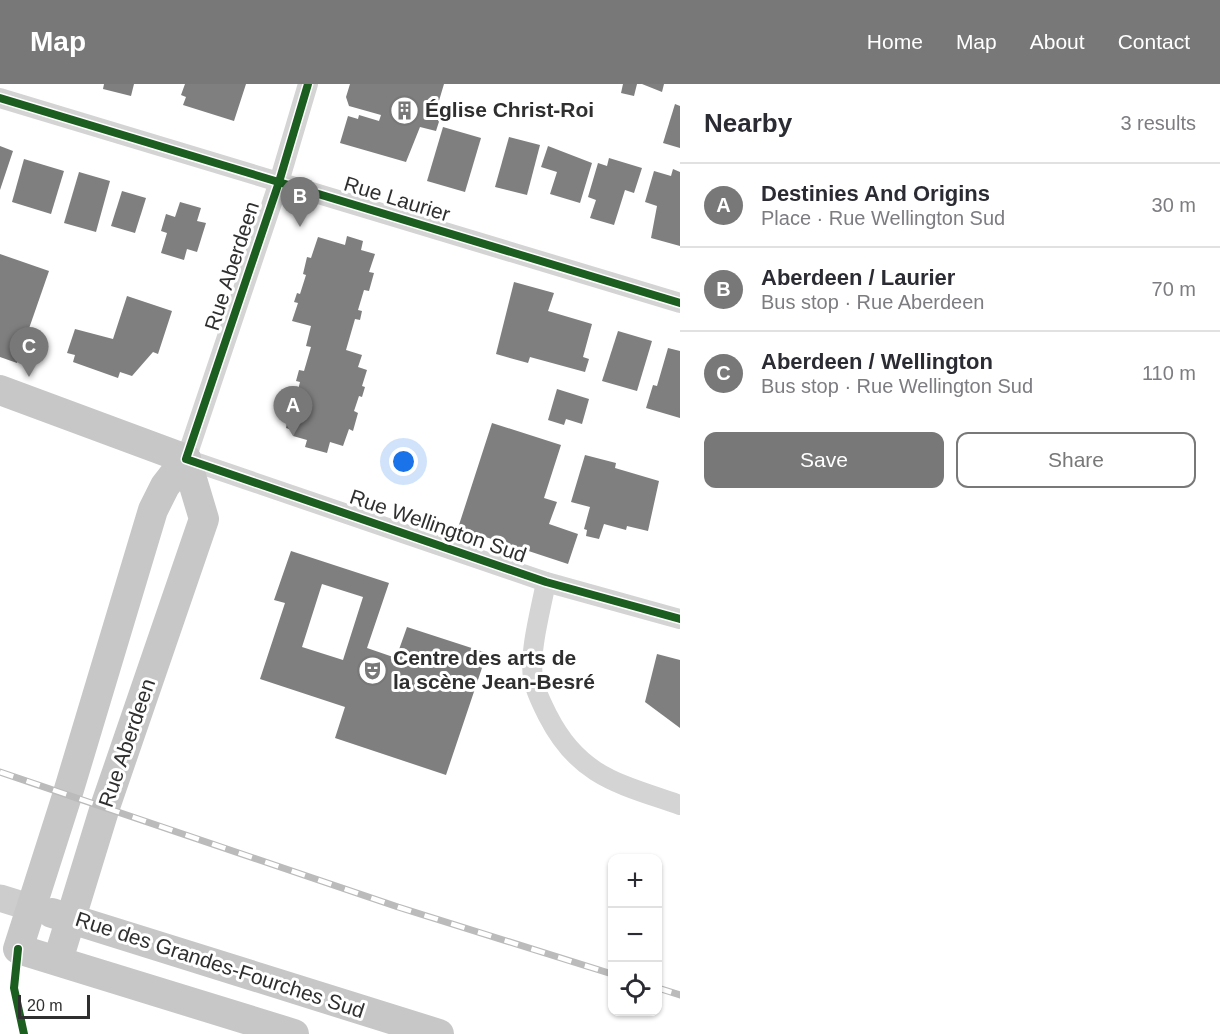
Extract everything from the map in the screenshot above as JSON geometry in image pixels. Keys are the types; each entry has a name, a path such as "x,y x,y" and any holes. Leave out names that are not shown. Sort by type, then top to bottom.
{"main road":[{"name":"Rue Wellington Sud","path":"0,390 186,459"},
{"name":"Rue Aberdeen","path":"9,946 29,907 68,796 153,510 165,486 186,459"},
{"name":"Rue Aberdeen","path":"58,960 70,917 204,519 186,459"},
{"name":"Rue des Grandes-Fourches Sud","path":"0,898 70,917 439,1034"},
{"name":"Rue des Grandes-Fourches Sud","path":"9,946 294,1034"}],"street":[{"name":"Rue Aberdeen","path":"186,459 279,182 309,84"},
{"name":"Rue Laurier","path":"0,98 680,303"},
{"name":"Rue Wellington Sud","path":"186,459 546,582 680,619"},
{"path":"546,582 532,677 540,701 555,731 565,747 590,769 610,780 680,805"}],"building":[{"path":"104,84 134,84 131,96 103,89"},
{"path":"185,84 246,84 234,121 183,105 186,97 181,95"},
{"path":"350,84 444,84 438,104 444,106 436,131 420,127 406,162 340,143 348,116 358,119 359,115 379,121 381,115 349,106 346,97"},
{"path":"623,84 637,84 634,96 621,93"},
{"path":"642,84 664,84 662,92"},
{"path":"675,104 680,106 680,148 663,143"},
{"path":"443,127 481,138 465,192 427,181"},
{"path":"509,137 540,145 527,195 495,187"},
{"path":"0,146 13,151 0,190"},
{"path":"548,146 592,163 580,203 550,194 557,172 541,167"},
{"path":"609,158 642,168 634,193 625,190 614,225 590,218 596,200 588,197 598,163 607,166"},
{"path":"24,159 64,171 51,214 12,202"},
{"path":"673,169 680,172 680,246 651,238 657,206 645,202 654,171 671,176"},
{"path":"79,172 110,181 96,232 64,223"},
{"path":"122,191 146,198 135,233 111,226"},
{"path":"180,202 201,208 197,221 206,223 197,252 187,249 184,260 161,253 167,233 161,231 166,214 175,217"},
{"path":"347,236 363,241 361,250 375,254 369,272 374,273 369,291 364,290 358,310 362,311 360,320 355,319 346,350 362,355 358,367 367,370 362,386 365,387 362,397 359,396 354,411 358,413 353,431 349,429 343,446 330,442 327,453 305,447 307,440 293,436 295,431 286,428 294,389 298,390 300,382 296,381 299,370 304,371 311,347 306,346 311,326 292,321 298,303 294,302 297,293 300,294 306,275 303,274 307,257 311,258 318,237 345,245"},
{"path":"0,254 49,271 17,363 0,357"},
{"path":"514,282 554,293 548,311 592,324 583,357 589,359 585,372 530,357 528,363 496,354"},
{"path":"127,296 172,311 158,354 153,352 132,376 120,372 118,378 73,362 75,355 67,353 75,329 113,339"},
{"path":"618,331 652,341 637,391 602,381"},
{"path":"668,348 680,351 680,418 646,408 653,385 657,386"},
{"path":"557,389 589,399 582,424 566,419 564,425 548,420"},
{"path":"492,423 561,445 544,498 557,502 549,524 578,534 568,564 458,528"},
{"path":"585,455 616,463 615,468 659,481 648,531 627,526 626,530 604,524 599,539 586,536 587,530 584,529 590,507 571,502"},
{"name":"Centre des arts de la scène Jean-Besré","path":"291,551 389,583 367,648 396,658 407,627 487,653 446,775 335,738 345,707 260,679 285,603 274,600","holes":["322,584 363,597 343,660 302,647"]},
{"path":"657,654 680,660 680,728 645,702"}],"railway":[{"path":"0,772 398,907 608,973"},
{"path":"662,989 680,995"}],"cycle path":[{"path":"308,84 279,182 186,459 546,582 680,619"},
{"path":"0,98 680,303"},
{"path":"18,949 14,988 24,1034"}],"place":[{"name":"Église Christ-Roi","path":"404,110"},
{"name":"Aberdeen / Laurier","path":"300,227"},
{"name":"Aberdeen / Wellington","path":"29,377"},
{"name":"Destinies And Origins","path":"293,436"},
{"name":"Centre des arts de la scène Jean-Besré","path":"372,670"}]}
